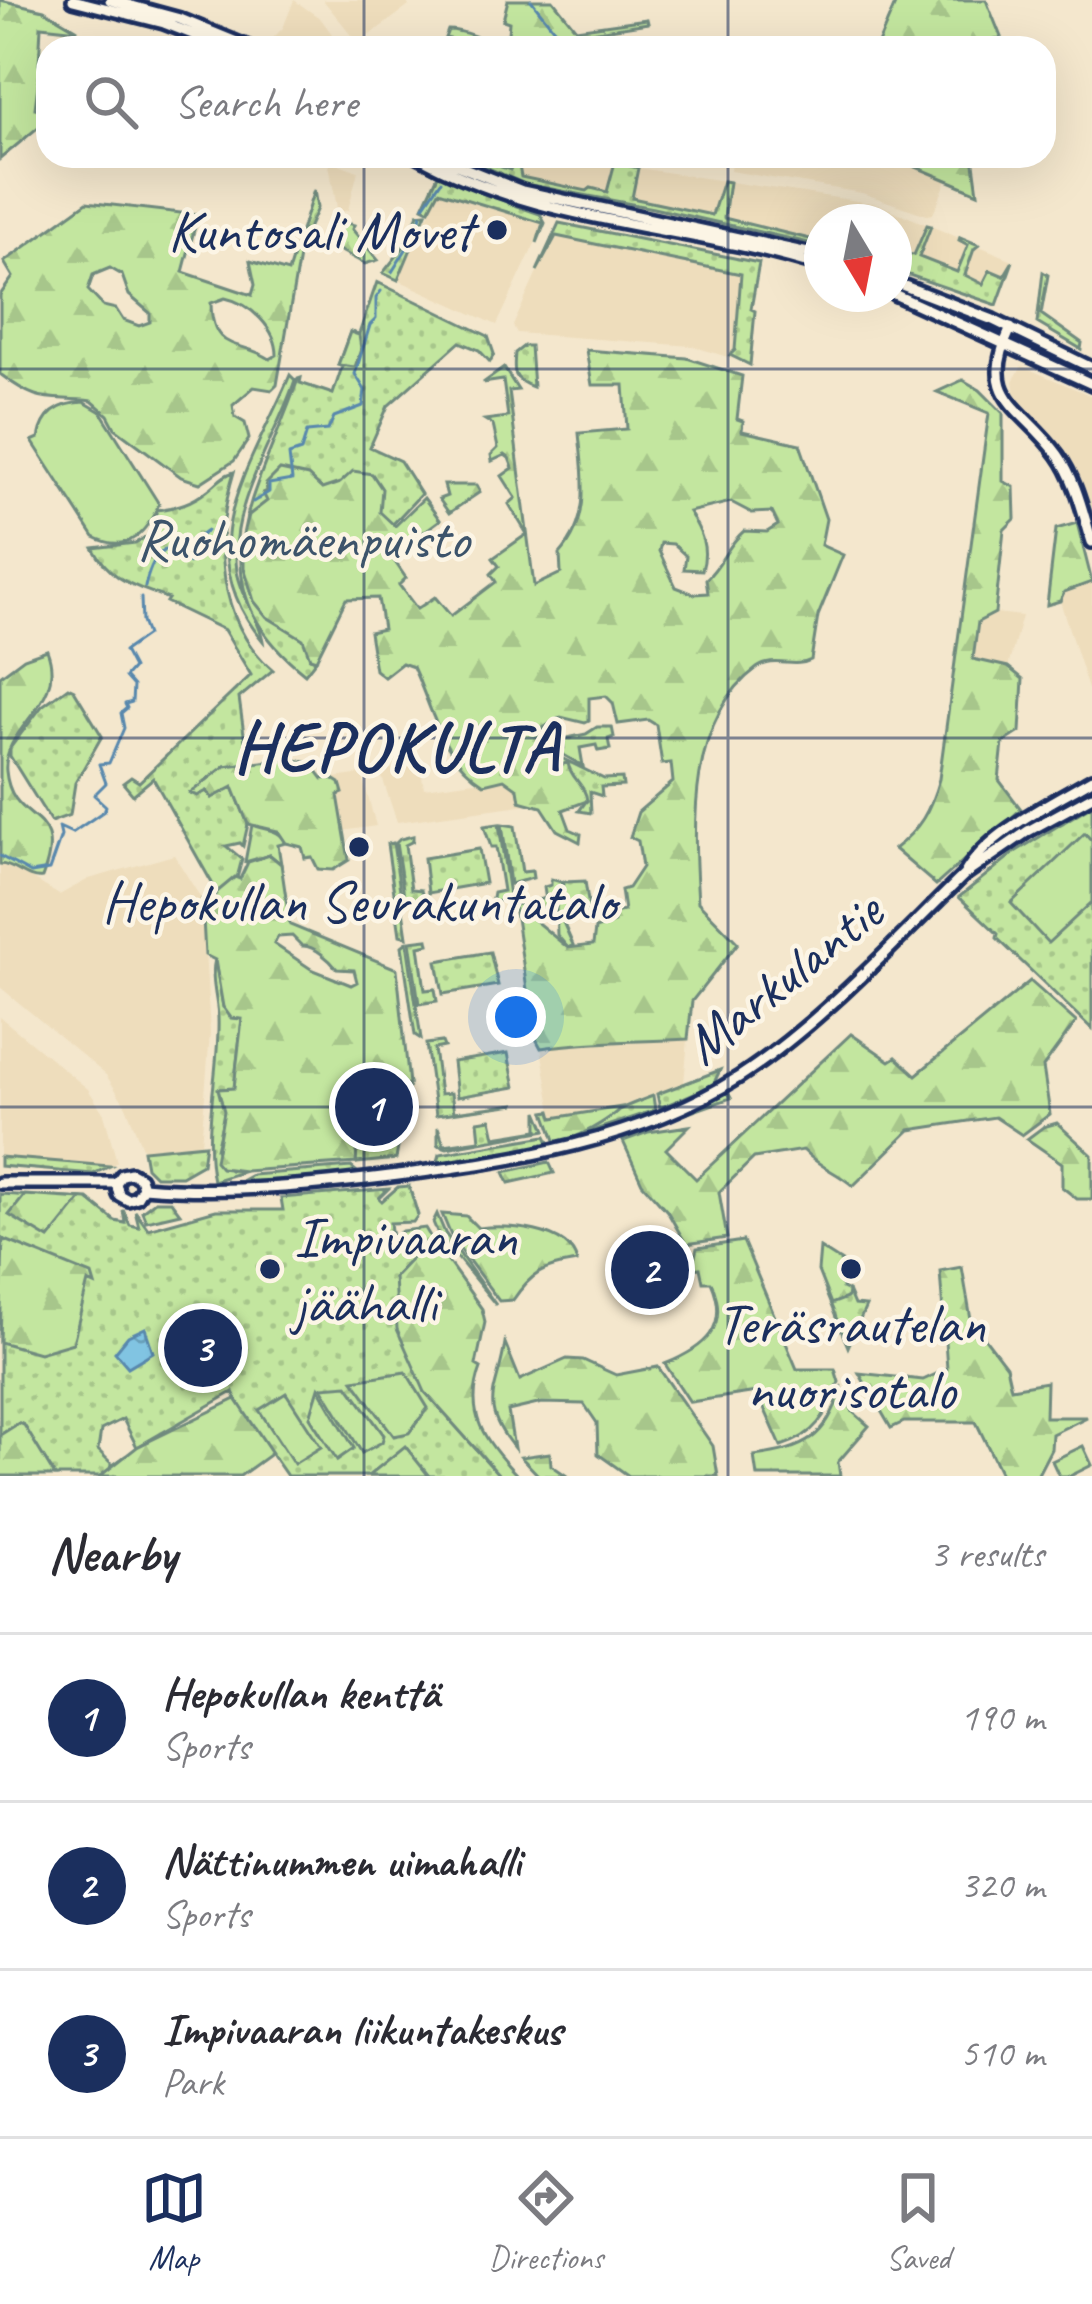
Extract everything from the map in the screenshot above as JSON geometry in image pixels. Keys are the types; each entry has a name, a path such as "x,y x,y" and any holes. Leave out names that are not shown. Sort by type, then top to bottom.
{"main road":[{"path":"73,0 198,36"},
{"path":"110,0 224,36"},
{"path":"442,168 475,185 551,210 804,263"},
{"path":"462,168 510,188 804,252"},
{"path":"912,289 1011,328 1092,368"},
{"path":"912,302 1092,384"},
{"path":"1011,328 997,369 999,386 1064,464 1092,542"},
{"name":"Markulantie","path":"142,1187 268,1189 464,1167 551,1151 653,1120 707,1095 760,1062 964,875 987,848 1092,779"},
{"name":"Markulantie","path":"964,875 1028,831 1092,796"},
{"path":"130,1173 140,1178 142,1187 137,1197 128,1200 118,1195 116,1183 122,1174 130,1173"},
{"path":"0,1183 116,1183"}],"shaded area":[{"path":"294,0 321,19 333,36 275,36"},
{"path":"323,0 405,0 409,6 368,36 353,36"},
{"path":"330,168 350,168 358,171 348,210 338,213"},
{"path":"500,168 613,168 607,192 521,177"},
{"path":"638,168 877,204 804,204 804,239 632,198"},
{"path":"730,168 918,168 947,180 933,214 927,215 912,210 912,204 894,204 862,193"},
{"path":"439,191 544,224 497,325 398,280"},
{"path":"912,218 1013,260 999,291 962,274 912,262"},
{"path":"557,228 742,269 734,359 692,346 517,333 513,326"},
{"path":"1022,366 1092,396 1092,529 1072,462 1015,394 1013,381"},
{"path":"1092,582 1092,687 1088,689 1060,601 1064,592"},
{"path":"995,613 1022,616 1008,667 973,659 978,622"},
{"path":"420,765 424,788 546,771 550,801 397,822 380,771"},
{"path":"362,774 376,826 342,831 335,778"},
{"path":"174,855 202,900 210,1033 201,1144 143,1150 126,1106 106,1075 0,987 0,864 11,865 59,895 89,879"},
{"path":"0,1017 88,1089 104,1114 117,1162 110,1166 0,1157"},
{"path":"606,1039 622,1043 688,1039 684,1083 621,1107 553,1118 541,1048"}],"green space":[{"path":"0,0 44,10 78,30 41,26 40,36 36,36 36,129 0,159"},
{"path":"508,0 553,0 576,29 647,19 648,23 571,36 503,36 508,34 509,22 503,20"},
{"path":"897,0 986,0 1001,36 881,36"},
{"path":"448,30 475,36 446,36"},
{"path":"426,168 540,214 545,223 537,243 543,223 439,191 429,210 423,207 438,175"},
{"path":"488,168 519,168 521,177 607,192 613,168 638,168 632,198 712,215 723,181 729,182 724,218 804,238 804,242 525,184"},
{"path":"919,168 975,168 978,193"},
{"path":"314,190 317,208 301,245 277,385 272,390 254,387 233,405 249,439 234,461 200,483 181,477 115,428 92,401 35,395 0,374 0,295 13,277 4,262 87,202 198,215 183,272 252,295 250,261 288,272","holes":["110,268 122,275 129,295 150,313 150,322 139,326 123,320 116,309 103,306 88,290 93,275","225,298 244,305 260,319 277,355 270,359 222,338 211,303"]},
{"path":"426,213 398,280 383,273 403,248 418,214"},
{"path":"347,223 354,225 352,229 378,260 365,264 330,245"},
{"path":"559,223 759,263 751,309 755,311 750,365 730,355 735,350 741,274 556,236 537,271"},
{"path":"927,225 931,226 919,257 957,272 968,245 960,237 979,245 965,275 983,284 990,270 1004,276 1013,261 997,305 912,276 914,255"},
{"path":"1043,272 1048,275 1041,314 1082,343 1081,349 1037,323"},
{"name":"Ruohomäenpuisto","path":"377,282 488,336 494,354 490,362 479,350 460,342 388,406 370,447 400,461 421,494 377,541 305,674 269,639 249,604 241,569 243,533 298,379 333,394 350,332 359,334"},
{"path":"350,332 359,335 361,349 355,367 338,365"},
{"path":"530,346 533,387 521,382 515,371 515,353"},
{"path":"586,350 687,358 742,376 737,419 743,421 742,431 800,444 826,519 821,545 843,555 818,616 811,660 757,668 734,689 707,744 696,807 698,902 738,943 692,1001 688,1039 541,1048 534,1035 514,905 551,897 556,906 554,918 547,915 534,920 568,948 593,945 595,929 614,923 613,913 624,911 621,890 628,888 642,867 638,841 630,837 638,812 673,782 671,763 662,764 656,725 648,720 618,724 613,703 606,696 589,698 589,721 561,717 543,728 539,738 557,765 568,763 586,795 587,801 563,810 570,829 581,834 580,842 557,830 542,807 520,801 518,789 504,779 484,784 469,773 440,732 413,667 402,663 384,677 375,670 369,632 383,629 378,598 346,599 316,660 310,658 303,639 267,617 254,601 244,568 244,533 249,515 267,501 266,484 280,470 308,476 322,489 340,483 353,471 372,474 382,489 380,512 395,526 424,498 440,520 391,556 406,578 399,585 417,609 435,597 451,616 496,582 491,574 499,566 493,558 527,534 509,504 516,498 502,476 513,468 505,455 492,461 498,448 493,425 485,420 508,417 503,380 483,383 504,368 518,390 509,391 534,586 561,573 560,554 577,526 583,496 579,433 627,429 624,385 592,385","holes":["731,502 752,513 772,512 778,525 767,532 744,531 706,579 708,593 676,587 659,551 661,543 673,544 686,556 684,569 702,570 704,562 703,540 689,512"]},
{"path":"290,375 295,380 246,498 236,546 239,580 263,641 240,607 229,573 228,539 245,474"},
{"path":"963,380 1003,413 1003,481 1014,487 1015,519 1004,530 995,613 978,622 973,659 1008,667 1023,679 1020,732 1003,743 999,780 1021,809 936,885 894,849 923,818 939,779 989,413 937,392"},
{"path":"84,402 101,412 159,504 149,523 127,542 94,537 32,441 39,438 54,411"},
{"path":"234,472 223,551 230,604 254,650 273,670 239,698 248,763 225,766 203,792 212,797 233,787 248,824 243,846 226,846 242,859 237,878 217,892 153,778 133,795 123,783 131,777 139,782 251,675 224,630 125,581 93,548 135,543 148,536 157,510 190,501"},
{"path":"444,485 476,485 480,492 449,513 439,499 447,496"},
{"path":"1077,523 1092,582 1064,592 1060,601 1047,605 1056,529"},
{"path":"47,650 49,685 7,755 6,771 18,802 49,839 42,878 37,878 0,864 0,676 24,658"},
{"path":"68,687 102,736 75,783 70,815 51,822 10,756 10,748 42,706"},
{"path":"561,717 561,728 545,731 551,753 604,779 622,778 623,786 601,787 602,796 590,792 591,813 579,811 587,800 538,738 543,728"},
{"path":"612,727 610,749 580,748 583,766 555,750 564,748 563,739"},
{"path":"290,759 311,763 323,779 340,783 349,860 333,870 318,869 312,857 305,858 302,847 286,843 278,831 248,824 233,787 212,798 207,791 197,796 190,793 225,766"},
{"path":"1092,805 1092,1029 959,897 1015,852"},
{"path":"499,824 509,896 491,904 493,893 503,891 496,847 491,847 484,826"},
{"path":"502,824 515,826 522,872 532,871 533,878 510,884"},
{"path":"252,825 283,838 286,843 278,845 281,864 270,855 245,862"},
{"path":"1085,833 1092,841 1092,902 1048,943 1011,903"},
{"path":"413,836 405,845 411,889 421,890 423,899 405,902 396,843"},
{"path":"393,843 407,937 400,935 387,844"},
{"path":"479,849 485,883 428,893 424,858"},
{"path":"270,855 281,864 290,925 397,969 409,1084 355,1093 358,1125 347,1131 347,1140 357,1147 356,1163 245,1171 221,1168 215,1161 224,1111 218,1089 234,1088 242,1019 231,1018 223,1007 215,960 205,955 202,900 212,904 217,892 235,877 240,879 248,862","holes":["292,936 302,946 317,950 337,969 354,970 357,982 351,985 311,969 274,944 278,937"]},
{"path":"551,879 562,886 585,881 589,908 584,918 563,922 573,945 568,948 557,935 556,905 546,901 544,887 551,885"},
{"path":"428,939 429,944 419,946 425,990 435,989 437,1001 419,1004 410,941"},
{"path":"407,942 421,1039 415,1035 402,946"},
{"path":"490,952 498,985 443,994 437,961"},
{"path":"215,959 223,1007 242,1018 234,1089 219,1089 225,1111 216,1149 230,1170 245,1171 213,1181 209,1141 218,1038"},
{"path":"1030,981 1076,1022 1043,1067 1050,1114 1022,1135 995,1117 910,1130 853,1186 803,1150 754,1158 719,1192 727,1238 686,1244 667,1211 642,1183 623,1141 689,1126 666,1149 696,1179 851,1034 890,1061 896,1057 916,1075"},
{"path":"442,1042 444,1047 434,1049 440,1094 451,1093 454,1112 516,1104 436,1115 426,1044"},
{"path":"508,1053 515,1087 457,1097 453,1062"},
{"path":"720,1070 713,1085 660,1108 657,1094"},
{"path":"409,1084 396,1159 356,1163 357,1147 347,1140 347,1130 358,1125 389,1086"},
{"path":"389,1086 397,1145 361,1149 354,1093"},
{"path":"726,1089 731,1098 591,1147 477,1172 562,1152"},
{"path":"653,1096 655,1110 586,1133 608,1115"},
{"path":"621,1107 592,1129 556,1143 545,1112 551,1111 553,1118"},
{"path":"538,1111 546,1130 447,1148 438,1145 438,1127 444,1145 480,1140 478,1121 491,1119 495,1137 538,1130"},
{"path":"1057,1123 1092,1155 1092,1199 1077,1199 1062,1187 1062,1163 1027,1139"},
{"path":"546,1136 551,1146 437,1165 440,1154"},
{"path":"205,1144 202,1164 181,1176 155,1176 146,1167 143,1150"},
{"path":"0,1157 110,1166 93,1174 0,1166"},
{"path":"549,1162 554,1173 509,1183 504,1172"},
{"path":"351,1167 356,1171 353,1174 247,1185 243,1180 252,1175"},
{"path":"409,1186 418,1215 413,1222 390,1223 392,1238 402,1231 425,1228 431,1238 394,1277 425,1392 500,1476 287,1476 233,1392 137,1447 123,1419 101,1430 98,1450 113,1465 124,1457 122,1476 55,1476 23,1425 0,1435 0,1194 88,1199 115,1221 125,1223 123,1210 130,1225 139,1227 135,1211 148,1229 216,1210 283,1210 281,1198 388,1189 379,1198 382,1201 398,1187"},
{"path":"25,1195 81,1199 49,1239 9,1215"},
{"path":"155,1201 171,1201 180,1213 146,1221 142,1211"},
{"path":"437,1214 445,1233 496,1305 438,1234 433,1222"},
{"path":"442,1214 466,1216 478,1228 520,1228 550,1235 572,1250 577,1262 540,1272 513,1300 499,1301 452,1238"},
{"path":"431,1238 482,1309 485,1322 476,1365 481,1368 476,1413 495,1451 518,1476 500,1476 425,1392 397,1329 394,1277"},
{"path":"3,1239 92,1275 95,1285 88,1282 73,1343 39,1353 0,1342"},
{"path":"743,1241 797,1369 835,1369 839,1382 818,1423 781,1446 757,1392 690,1402 665,1364 702,1343 716,1324 711,1282 703,1282 700,1268 692,1269 697,1248"},
{"path":"820,1248 842,1262 842,1288 848,1291 847,1298 831,1304 818,1271"},
{"path":"962,1267 971,1320 1006,1366 1011,1388 1046,1382 1045,1417 1087,1417 1052,1434 1051,1449 1037,1476 1002,1476 976,1422 904,1422 891,1428 859,1373 923,1380 947,1369 940,1271"},
{"path":"842,1288 854,1305 866,1306 848,1347 826,1293"},
{"path":"505,1343 520,1380 567,1359 583,1360 616,1375 658,1367 713,1446 718,1476 629,1476 598,1454 597,1423 584,1404 542,1403 508,1411 514,1448 493,1408"},
{"path":"406,1372 428,1408 409,1433 394,1436 353,1380"},
{"path":"348,1385 384,1435 382,1442 362,1453 322,1387"},
{"path":"319,1388 354,1448 337,1460 310,1417"},
{"path":"842,1388 853,1412 869,1426 838,1462 840,1476 757,1476 754,1456 787,1450 811,1438 828,1419"},
{"path":"286,1393 321,1447 294,1464 259,1410"},
{"path":"236,1399 272,1453 240,1476 100,1476 137,1447"},
{"path":"19,1423 55,1476 0,1476 0,1435"},
{"path":"405,1446 429,1476 368,1476"},
{"path":"1083,1446 1092,1465 1059,1476 1052,1461"},
{"path":"550,1453 551,1465 567,1476 539,1476 521,1457"}],"water":[{"path":"145,1328 153,1352 128,1367 115,1352 128,1336"}],"waterway":[{"path":"531,0 558,36"},
{"path":"424,206 441,181"},
{"path":"392,272 415,235 421,215"},
{"path":"253,502 269,492 269,484 292,480 289,455 301,451 307,432 328,430 334,417 363,406 365,390 355,374 381,291"},
{"path":"145,587 162,552 207,531"},
{"path":"172,545 173,559 182,557 189,563 198,551 195,540"},
{"path":"0,856 31,873 49,870 61,836 59,827 72,833 104,811 106,806 94,795 106,783 99,764 109,763 124,728 121,713 132,702 133,686 125,677 133,668 124,651 147,635 141,598"}],"place":[{"name":"Kuntosali Movet","path":"497,230"},
{"name":"Hepokullan Seurakuntatalo","path":"359,847"},
{"name":"Hepokullan kenttä","path":"374,1107"},
{"name":"Impivaaran jäähalli","path":"270,1269"},
{"name":"Teräsrautelan nuorisotalo","path":"851,1269"},
{"name":"Nättinummen uimahalli","path":"650,1270"},
{"name":"Impivaaran liikuntakeskus","path":"203,1348"}],"district":[{"name":"HEPOKULTA","path":"397,746"}]}
